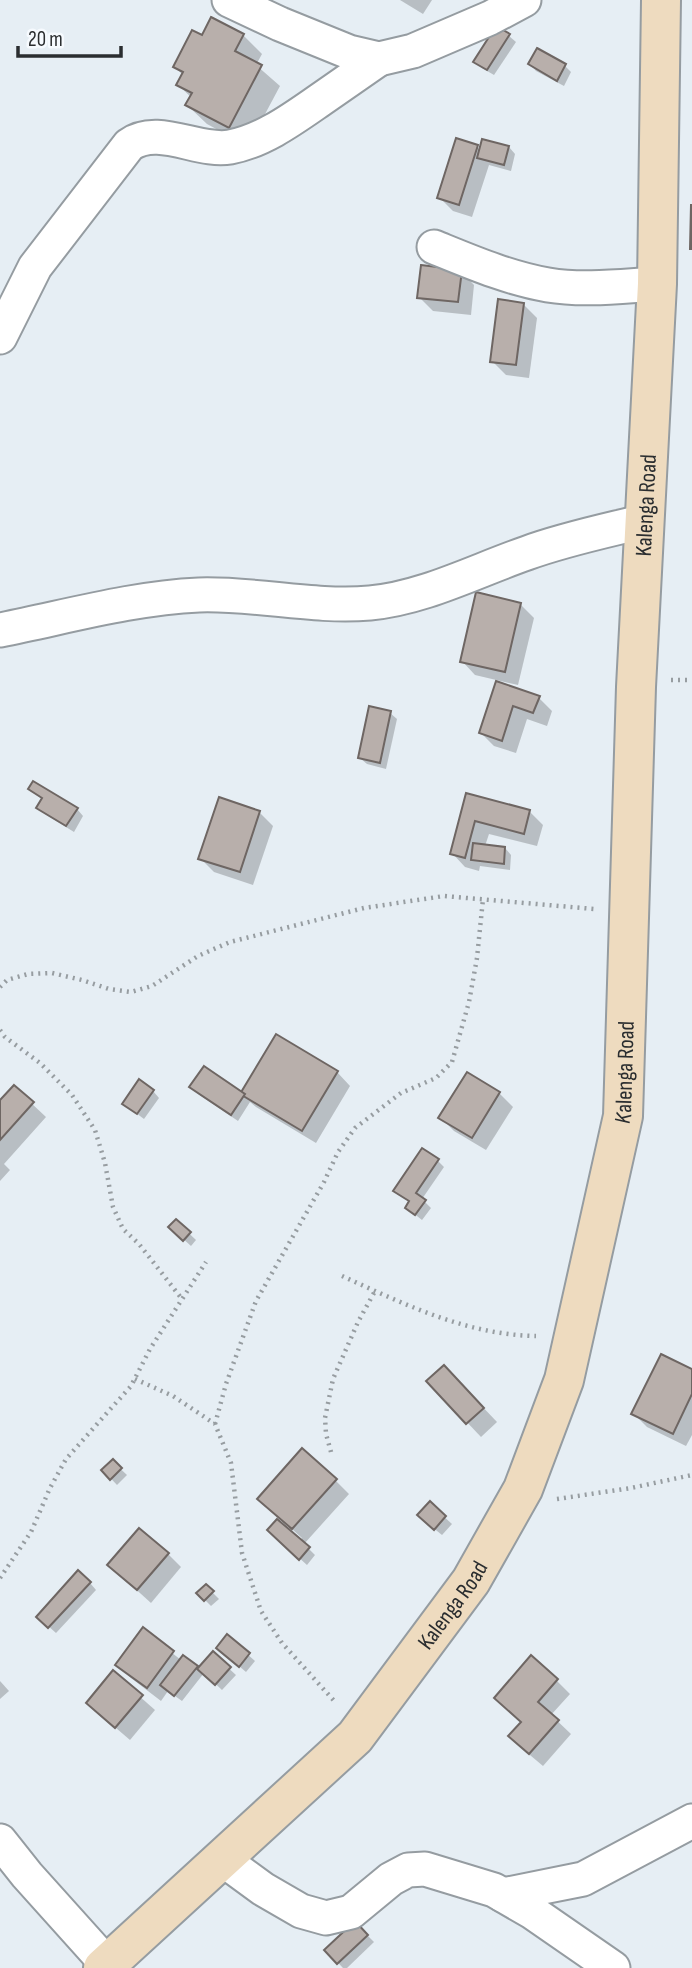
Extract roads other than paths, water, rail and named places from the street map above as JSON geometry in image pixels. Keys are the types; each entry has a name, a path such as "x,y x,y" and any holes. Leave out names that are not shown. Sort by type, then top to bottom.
{"main road":[{"name":"Kalenga Road","path":"105,1966 361,1730 471,1581 523,1489 564,1380 623,1116 636,687 657,285 661,0"}],"street":[{"path":"229,0 349,52 379,59"},
{"path":"0,337 35,267 129,145 136,140 168,138 229,148 241,144 278,129 379,59 413,51 490,18 524,0"},
{"path":"434,247 506,275 550,285 657,285"},
{"path":"0,631 129,602 202,595 338,604 371,603 431,590 549,545 645,521"},
{"path":"503,1895 583,1880 692,1821"},
{"path":"0,1841 105,1966"},
{"path":"222,1859 263,1889 301,1911 326,1918 351,1912 408,1870 425,1869 494,1890 532,1912 613,1968"}]}
